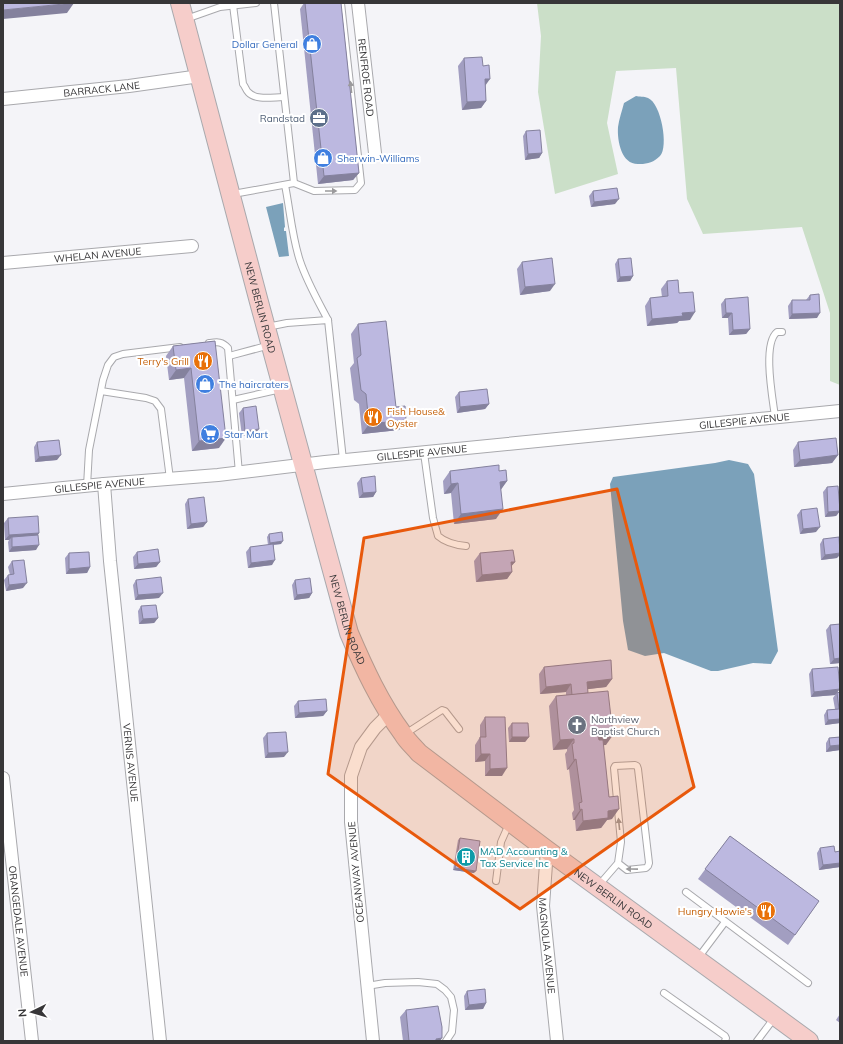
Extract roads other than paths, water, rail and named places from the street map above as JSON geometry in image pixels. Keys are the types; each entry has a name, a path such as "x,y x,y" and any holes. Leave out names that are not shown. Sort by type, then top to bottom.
{"street":[{"name":"RENFROE ROAD","path":"358,3 376,153"},
{"name":"NEW BERLIN ROAD","path":"183,11 282,388 349,633 367,675 389,714 403,735 419,753 547,850 776,1016 806,1040"},
{"name":"BARRACK LANE","path":"3,99 129,86 200,76"},
{"name":"WHELAN AVENUE","path":"3,264 192,246"},
{"name":"GILLESPIE AVENUE","path":"3,494 239,473 343,460 840,411"},
{"name":"VERNIS AVENUE","path":"104,484 110,561 160,1041"},
{"name":"OCEANWAY AVENUE","path":"373,1041 351,822 351,776 361,747 375,728 389,714"},
{"name":"ORANGEDALE AVENUE","path":"3,778 32,1041"},
{"name":"MAGNOLIA AVENUE","path":"547,850 543,906 557,1041"}],"lane":[{"path":"183,11 256,3"},
{"path":"274,3 294,183"},
{"path":"231,194 294,183 314,191 355,190 361,184 341,3"},
{"path":"233,5 243,84 248,92 254,97 284,97"},
{"path":"285,185 290,219 299,260 328,320 343,460"},
{"path":"266,327 287,323 328,320"},
{"path":"775,418 769,358 773,336 777,332 782,332"},
{"path":"203,344 218,342 224,344 228,348 239,473"},
{"path":"229,356 271,345"},
{"path":"87,486 89,450 103,380 108,365 114,357 123,354 188,346"},
{"path":"233,400 282,388"},
{"path":"101,391 146,398 155,401 161,410 170,479"},
{"path":"424,452 433,518 438,536 442,540 454,545 466,546"},
{"path":"403,735 442,710 445,711 459,729"},
{"path":"598,887 618,863 621,848 614,768 615,766 635,765 638,766 649,863 646,868 628,870 618,863"},
{"path":"496,881 501,842 510,822"},
{"path":"686,892 808,983"},
{"path":"697,959 725,922"},
{"path":"367,986 385,983 418,982 437,984 446,990 451,997 454,1010 452,1032 446,1041"},
{"path":"664,993 725,1036 725,1041"},
{"path":"757,1041 776,1016"}],"water":[{"path":"636,96 646,97 653,102 660,116 664,135 663,151 660,156 646,164 634,164 629,161 622,152 618,139 618,127 624,103"},
{"path":"283,203 284,231 286,231 289,256 279,257 266,207"},
{"path":"729,460 748,464 754,474 778,651 771,664 753,663 718,671 711,671 664,653 645,656 628,650 623,621 610,484 613,477"}],"place":[{"name":"Dollar General","path":"312,44"},
{"name":"Randstad","path":"319,118"},
{"name":"Sherwin-Williams","path":"323,158"},
{"name":"Terry's Grill","path":"203,361"},
{"name":"The haircraters","path":"205,384"},
{"name":"Fish House& Oyster","path":"373,417"},
{"name":"Star Mart","path":"210,434"},
{"name":"Northview Baptist Church","path":"577,725"},
{"name":"MAD Accounting & Tax Service Inc","path":"466,857"},
{"name":"Hungry Howie's","path":"766,911"}]}
